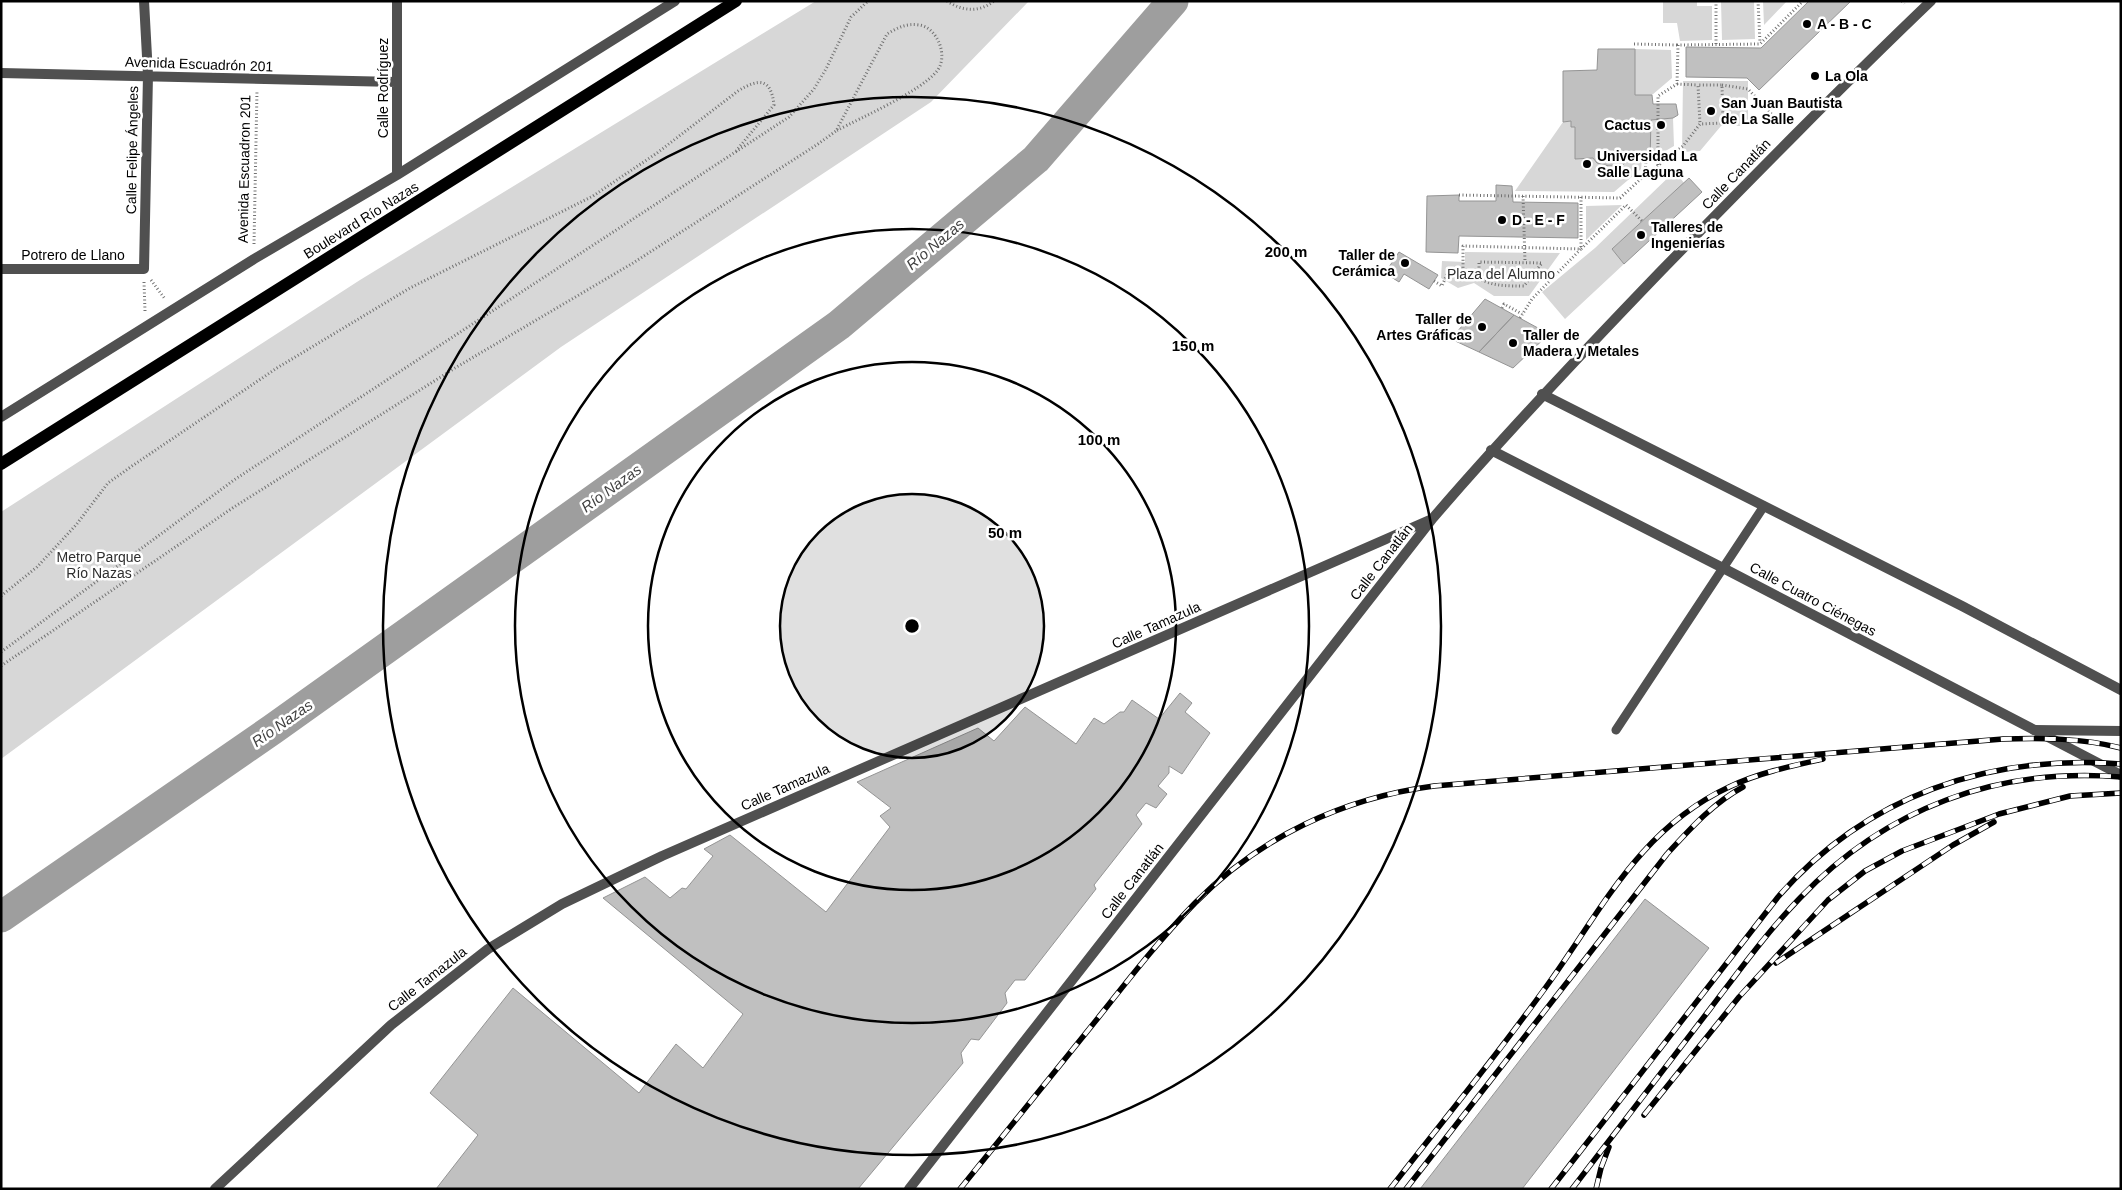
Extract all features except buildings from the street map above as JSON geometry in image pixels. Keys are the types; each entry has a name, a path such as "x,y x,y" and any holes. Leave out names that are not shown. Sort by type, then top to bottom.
{"main road":[{"name":"Boulevard Río Nazas","path":"1,464 736,1"}],"street":[{"name":"Calle Felipe Ángeles","path":"144,1 148,75 144,269"},
{"name":"Calle Rodríguez","path":"397,1 397,175"},
{"name":"Boulevard Río Nazas","path":"1,417 254,259 397,175 661,6 674,1"},
{"name":"Calle Canatlán","path":"909,1189 1433,518 1491,450 1542,394 1776,153 1931,1"},
{"name":"Avenida Escuadrón 201","path":"1,73 396,82"},
{"name":"Potrero de Llano","path":"1,269 144,269"},
{"path":"1542,394 1962,606 2121,690"},
{"name":"Calle Cuatro Ciénegas","path":"1491,450 1724,568 2121,775"},
{"name":"Calle Tamazula","path":"215,1189 391,1025 488,949 562,904 662,856 1433,518"},
{"path":"2034,730 2121,731"}],"lane":[{"path":"1616,730 1764,506"}],"path":[{"path":"1,652 234,480 789,118 814,89 826,69 851,17 868,1"},
{"path":"947,1 956,7 967,10 978,9 994,1"},
{"path":"1716,1 1716,44"},
{"path":"1758,1 1760,44"},
{"path":"1634,44 1760,44 1803,1"},
{"path":"1,666 234,507 455,368 633,263 836,131 924,84 939,69 942,50 935,34 920,25 901,26 887,34 836,131"},
{"path":"1677,84 1678,45"},
{"name":"Avenida Escuadron 201","path":"254,259 258,80"},
{"path":"1,596 37,567 76,525 108,483 276,368 410,288 593,196 657,153 738,91 749,84 759,81 769,86 773,93 774,106 732,155"},
{"path":"1658,165 1658,96 1677,84 1722,85 1748,89 1778,121"},
{"path":"1459,195 1620,198 1645,175 1683,146 1700,124 1698,85"},
{"path":"1700,124 1723,123 1722,85"},
{"path":"1645,175 1646,160"},
{"path":"1523,196 1525,262"},
{"path":"1581,196 1581,249"},
{"path":"1620,198 1642,221"},
{"path":"1502,308 1504,304 1521,316 1532,299 1626,205"},
{"path":"1463,270 1463,246 1581,249"},
{"path":"1434,282 1442,286 1448,272 1463,270 1479,279 1494,286 1524,286 1542,263 1479,262 1479,279"},
{"path":"144,269 172,310"},
{"path":"144,269 146,326"}],"green space":[{"name":"Metro Parque Río Nazas","path":"816,1 1029,1 931,102 561,347 1,759 1,512 360,280"},
{"path":"1663,1 1697,1 1697,6 1712,6 1712,40 1680,41 1677,23 1663,23"},
{"path":"1721,1 1754,1 1755,39 1722,40"},
{"path":"1763,1 1787,1 1764,25"},
{"path":"1635,49 1671,50 1672,78 1652,95 1635,95"},
{"path":"1683,81 1748,81 1748,126 1721,126 1700,151 1682,152"},
{"path":"1673,118 1674,146 1650,160 1651,120"},
{"path":"1571,121 1571,127 1575,127 1575,159 1593,158 1600,164 1611,166 1624,164 1626,160 1642,160 1641,169 1614,192 1515,191 1563,122"},
{"path":"1675,171 1684,183 1612,249 1624,264 1565,319 1542,292 1595,248"},
{"path":"1622,205 1586,240 1586,206"},
{"name":"Plaza del Alumno","path":"1465,252 1560,253 1529,296 1494,296 1474,283 1458,288 1441,278 1442,261 1465,262"}],"waterway":[{"name":"Río Nazas","path":"1,917 273,729 839,325 1036,159 1173,1"}],"railway":[{"path":"960,1189 1145,959 1195,903 1220,880 1275,840 1305,824 1336,811 1367,800 1434,786 2003,739 2077,740 2121,748"},
{"path":"1390,1189 1487,1066 1564,962 1623,876 1669,826 1697,805 1740,782 1787,767 1823,759"},
{"path":"1551,1189 1778,897 1813,862 1850,832 1890,808 1933,789 1977,775 2024,766 2072,763 2121,764"},
{"path":"1572,1189 1776,924 1833,867 1869,840 1907,818 1946,800 1988,787 2031,779 2075,776 2121,777"},
{"path":"1406,1189 1667,854 1712,809 1743,787"},
{"path":"1644,1115 1739,997 1828,900 1865,871 1902,851 1999,814 2070,796 2121,793"},
{"path":"1776,963 1953,845 1994,822"},
{"path":"1596,1189 1609,1147"}],"place":[{"name":"A - B - C","path":"1807,24"},
{"name":"La Ola","path":"1815,76"},
{"name":"San Juan Bautista de La Salle","path":"1711,111"},
{"name":"Cactus","path":"1661,125"},
{"name":"Universidad La Salle Laguna","path":"1587,164"},
{"name":"D - E - F","path":"1502,220"},
{"name":"Talleres de Ingenierías","path":"1641,235"},
{"name":"Taller de Cerámica","path":"1405,263"},
{"name":"Taller de Artes Gráficas","path":"1482,327"},
{"name":"Taller de Madera y Metales","path":"1513,343"}]}
